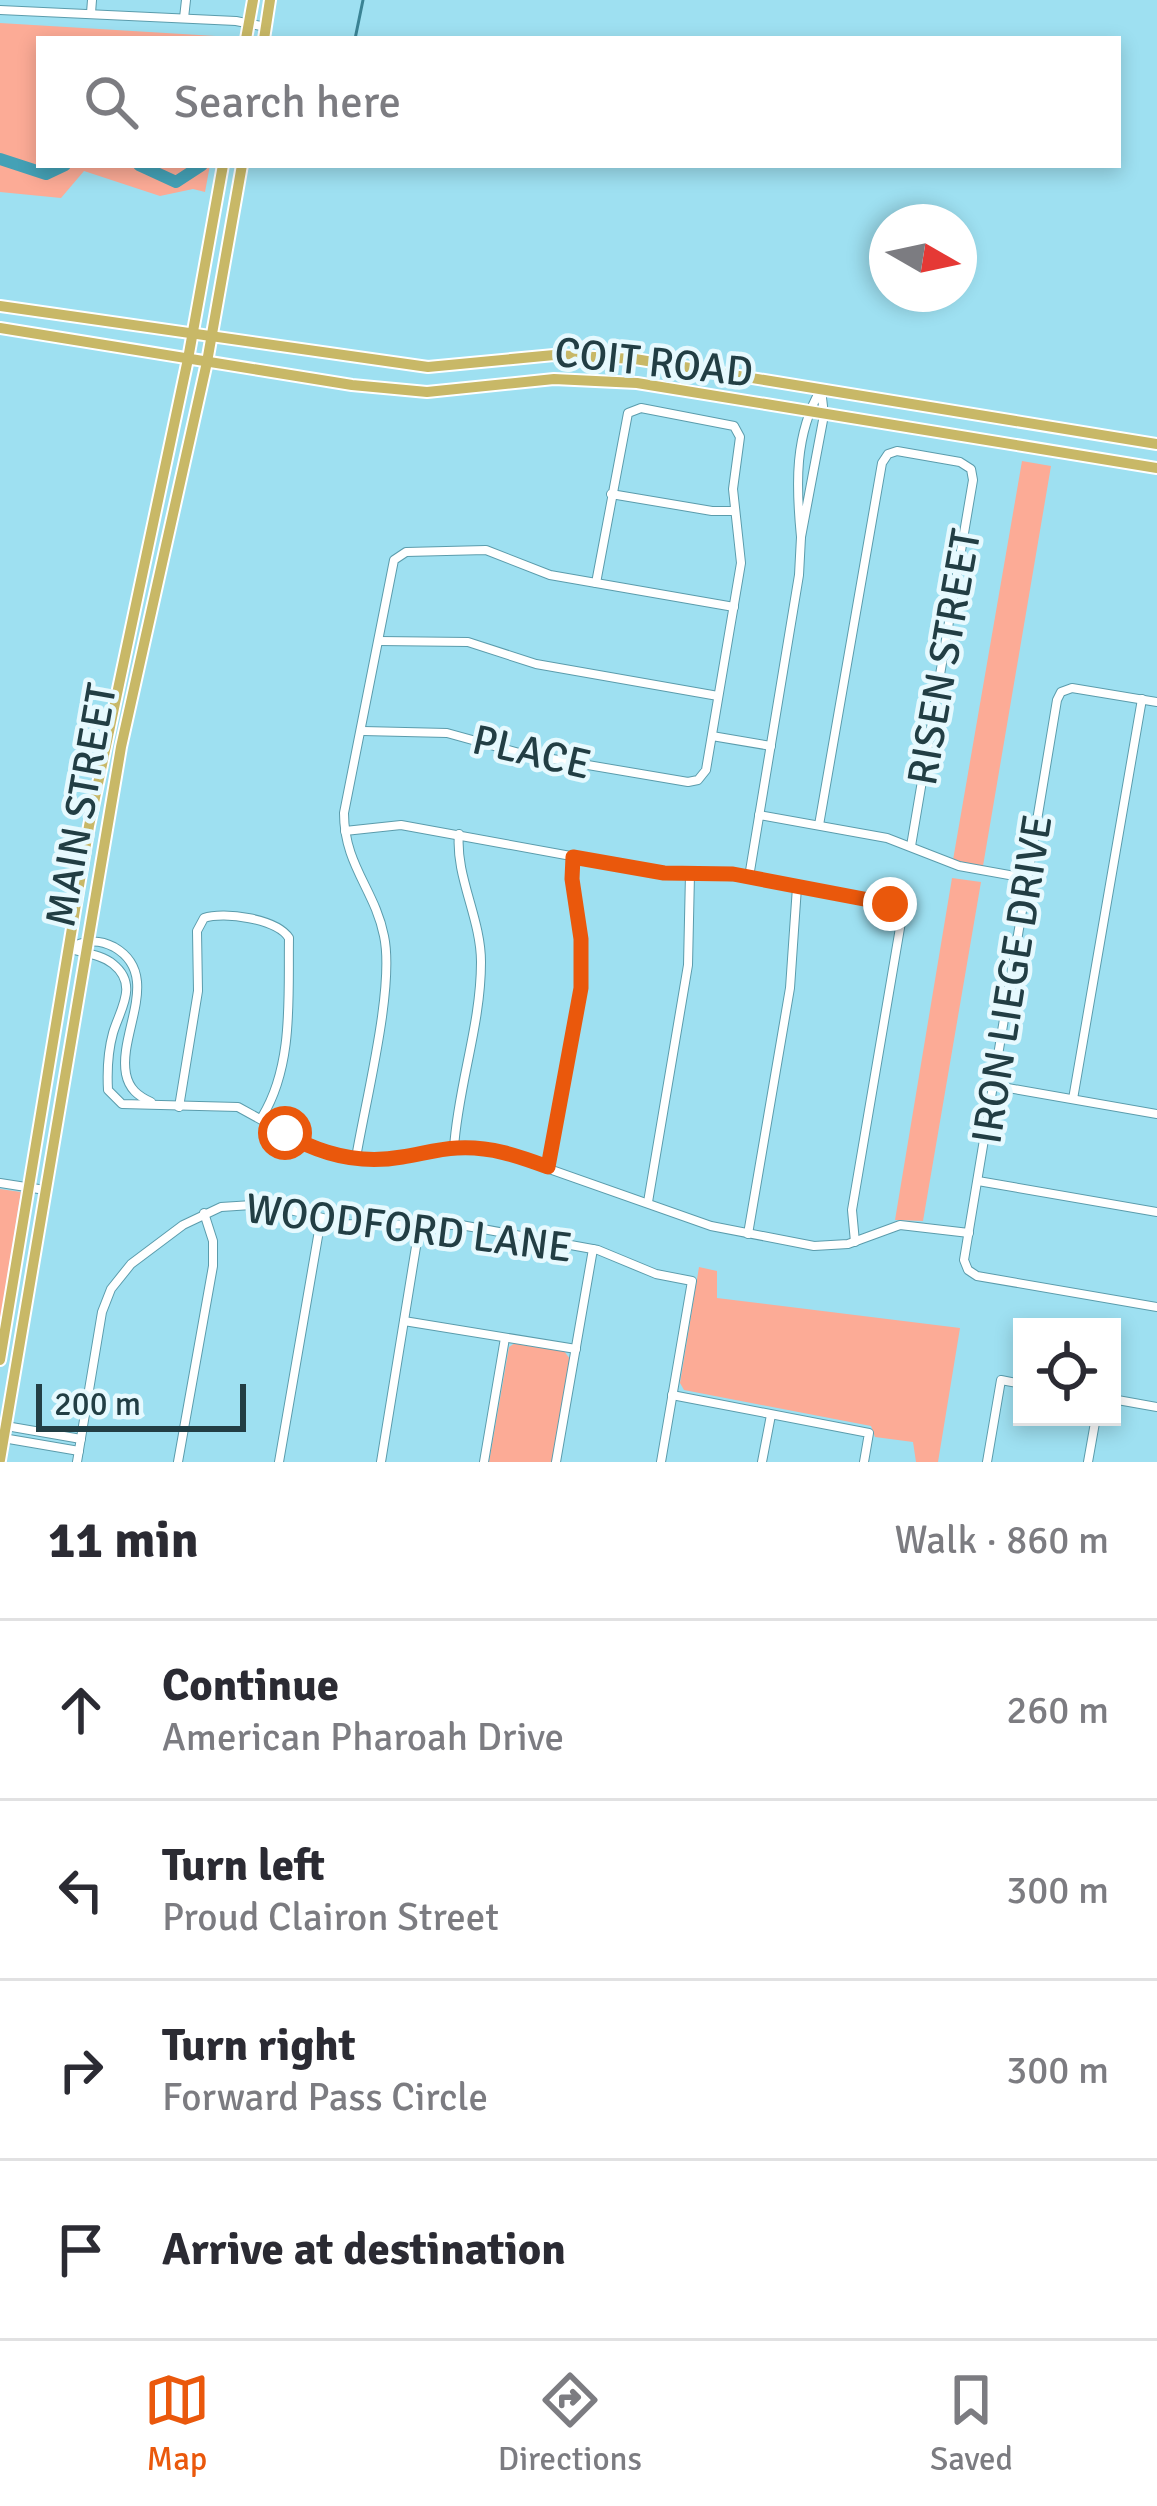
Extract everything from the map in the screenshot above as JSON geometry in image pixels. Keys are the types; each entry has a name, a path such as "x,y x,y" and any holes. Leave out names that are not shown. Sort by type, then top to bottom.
{"main road":[{"path":"247,36 253,0"},
{"path":"265,33 271,0"},
{"name":"MAIN STREET","path":"0,1360 105,743 188,359 222,168"},
{"name":"MAIN STREET","path":"0,1460 121,747 212,339 241,168"},
{"name":"COIT ROAD","path":"0,306 428,368 554,356 614,358 1157,444"},
{"path":"28,333 31,311"},
{"name":"COIT ROAD","path":"0,328 427,392 554,379 614,381 1157,468"},
{"path":"144,556 164,559"},
{"path":"105,743 121,747"}],"street":[{"path":"91,14 92,0"},
{"path":"184,18 186,0"},
{"path":"0,10 184,18 249,24 265,33"},
{"path":"801,537 796,484 807,412 821,389"},
{"path":"749,877 824,415 821,389"},
{"path":"596,583 624,420 631,410 728,423 737,429 734,511 741,554 712,736 771,746"},
{"name":"RISEN STREET","path":"820,826 881,464 889,453 960,462 971,469 974,480 911,846"},
{"path":"611,494 712,512 734,511"},
{"path":"356,1159 387,958 380,920 353,866 345,831 346,796 363,731 392,564 406,552 486,550 550,575 734,607"},
{"path":"379,641 468,642 536,664 718,696"},
{"name":"IRON LIEGE DRIVE","path":"1142,699 1074,688 1064,690 1057,700 964,1257 968,1270 977,1276 1157,1306"},
{"path":"1073,1100 1142,699 1157,702"},
{"name":"PLACE","path":"363,731 447,733 524,754 688,782 705,772 712,736"},
{"path":"759,815 911,846 959,866 1026,878"},
{"path":"345,831 397,824 573,857 689,874 749,877 898,909 901,922 852,1210 855,1242"},
{"path":"454,1148 481,970 478,925 460,863 459,834"},
{"path":"548,1167 581,988 573,857"},
{"path":"648,1202 690,949 689,874"},
{"path":"748,1234 790,988 797,886"},
{"path":"179,1107 198,991 197,931 204,918 215,915 277,926 286,932 291,1002 275,1090 262,1117"},
{"path":"68,948 88,940 117,949 135,971 138,989 125,1069 130,1086 158,1105"},
{"path":"68,948 110,961 125,982 126,1003 111,1044 107,1084 112,1098 134,1106 226,1104 262,1117 305,1144 356,1159 391,1159 454,1148 498,1150 703,1223 825,1247 855,1242 900,1225 969,1233"},
{"path":"111,1044 128,1046"},
{"path":"991,1085 1157,1112"},
{"path":"978,1181 1157,1212"},
{"path":"0,1183 45,1190"},
{"name":"WOODFORD LANE","path":"77,1462 102,1312 113,1285 131,1264 204,1213 229,1205 256,1203 347,1224 461,1226 593,1249 656,1274 692,1281 673,1395"},
{"path":"178,1462 213,1266 212,1234 204,1213"},
{"path":"279,1462 321,1219"},
{"path":"381,1462 420,1222"},
{"path":"556,1462 593,1249"},
{"path":"404,1321 576,1349"},
{"path":"484,1462 505,1338"},
{"path":"987,1462 1001,1380 1013,1382"},
{"path":"661,1462 673,1395 869,1433 864,1462"},
{"path":"1121,1401 1157,1407"},
{"path":"762,1462 771,1415"},
{"path":"1088,1462 1094,1426"},
{"path":"2,1432 81,1439"},
{"path":"2,1432 79,1450"}],"shaded area":[{"path":"0,23 215,36 36,36 36,168 209,168 205,192 193,189 160,196 84,171 61,198 0,192"},
{"path":"1022,461 1051,466 983,866 953,860"},
{"path":"952,878 981,882 923,1221 895,1220"},
{"path":"0,1189 21,1192 0,1321"},
{"path":"699,1267 717,1271 717,1298 960,1328 938,1462 916,1462 913,1442 875,1437 871,1426 684,1390 680,1383"},
{"path":"515,1343 564,1351 570,1359 552,1462 489,1462 509,1347"}],"waterway":[{"path":"356,36 363,0"},
{"path":"0,159 46,174 59,168"},
{"path":"146,168 176,182 197,168"}],"route":[{"path":"285,1133 356,1159 475,1148 548,1167 581,988 573,857 664,873 733,874 890,904"}]}
